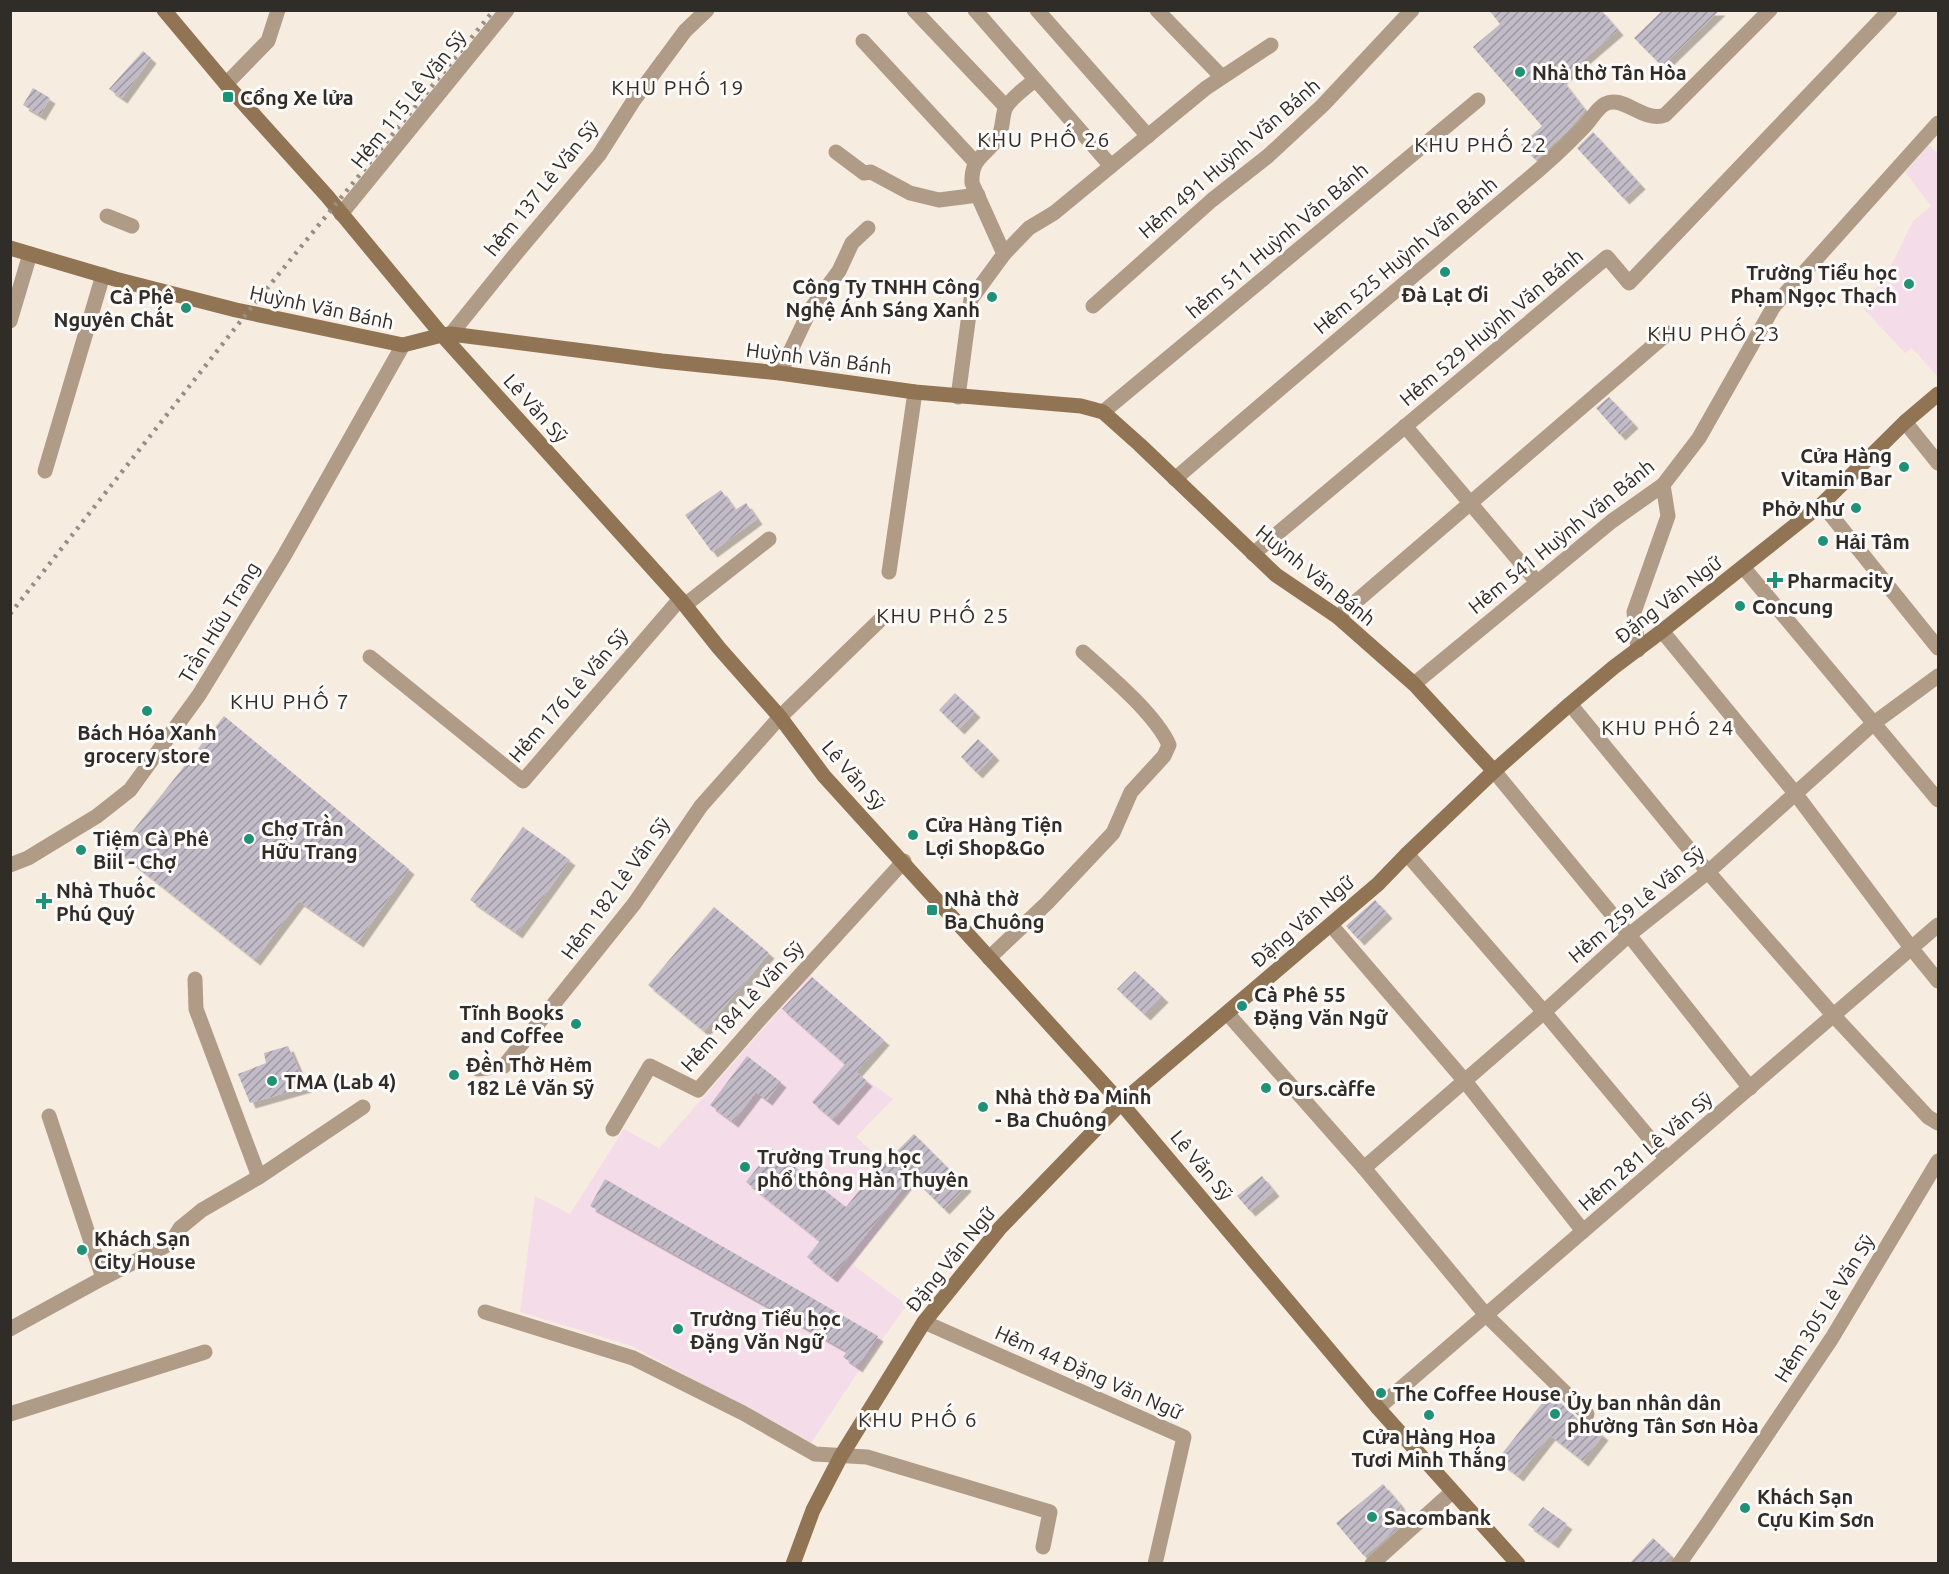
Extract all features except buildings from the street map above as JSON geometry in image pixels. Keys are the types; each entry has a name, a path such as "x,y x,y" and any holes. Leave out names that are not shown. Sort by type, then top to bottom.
{"street":[{"name":"Lê Văn Sỹ","path":"164,10 226,84 683,602 719,648 780,717 824,776 904,861 1121,1103 1378,1408 1518,1563"},
{"path":"226,84 268,41 278,10"},
{"name":"Hẻm 115 Lê Văn Sỹ","path":"341,214 507,10"},
{"name":"hẻm 137 Lê Văn Sỹ","path":"447,334 599,155 634,100 685,31 707,10"},
{"path":"914,10 1006,107"},
{"path":"975,10 1034,81 1111,166"},
{"path":"1037,10 1148,136"},
{"name":"Hẻm 491 Huỳnh Văn Bánh","path":"1093,306 1212,200 1268,156 1323,105 1412,10"},
{"name":"Hẻm 525 Huỳnh Văn Bánh","path":"1175,479 1300,370 1534,174 1587,124 1600,107 1606,103 1615,102 1652,117 1665,115 1770,10"},
{"name":"Hẻm 529 Huỳnh Văn Bánh","path":"1253,554 1607,257 1629,283 1890,10"},
{"path":"1161,12 1221,76"},
{"path":"863,41 975,162"},
{"path":"958,397 971,299 1004,254 1029,228 1054,213 1221,76 1271,45"},
{"path":"1004,254 972,183 972,172 975,162 998,138 1006,107 1034,81"},
{"name":"hẻm 511 Huỳnh Văn Bánh","path":"1103,412 1478,100"},
{"name":"Hẻm 541 Huỳnh Văn Bánh","path":"1414,684 1612,521 1663,484 1699,438 1774,306 1938,123"},
{"path":"836,152 864,173 871,172 910,193 939,200 978,195"},
{"path":"107,216 132,226"},
{"path":"780,373 810,310 839,270 852,243 868,228"},
{"name":"Huỳnh Văn Bánh","path":"10,248 236,310 403,345 447,334 693,365 780,373 958,397 1033,400 1081,406 1103,412 1276,575 1338,617 1414,684 1494,771"},
{"path":"10,321 30,254"},
{"path":"45,471 103,275"},
{"path":"1338,617 1668,333"},
{"name":"Trần Hữu Trang","path":"10,865 28,858 97,816 130,790 199,695 284,556 403,345"},
{"path":"890,572 915,392"},
{"name":"Đặng Văn Ngữ","path":"793,1563 813,1510 841,1456 924,1322 1000,1228 1121,1103 1378,884 1494,771 1570,704 1822,504 1905,422 1938,394"},
{"path":"1905,422 1938,464"},
{"name":"Hẻm 529 Huỳnh Văn Bánh","path":"1405,426 1537,582"},
{"path":"1638,650 1634,612 1668,516 1663,484"},
{"path":"1822,504 1938,648"},
{"path":"683,602 769,539"},
{"path":"1743,567 1938,800"},
{"name":"Hẻm 176 Lê Văn Sỹ","path":"370,657 523,781 683,602"},
{"name":"Hẻm 182 Lê Văn Sỹ","path":"478,1069 504,1066 634,904 701,806 780,717 880,620"},
{"path":"1662,632 1795,793 1938,981"},
{"path":"989,958 1047,903 1113,833 1131,792 1164,756 1169,745 1165,735 1151,718 1083,652"},
{"name":"Hẻm 259 Lê Văn Sỹ","path":"1364,1168 1629,935 1708,872 1874,723 1938,676"},
{"path":"1570,704 1708,872 1834,1016 1928,1117 1938,1124"},
{"path":"1494,771 1629,935 1750,1088"},
{"path":"1407,854 1668,1159"},
{"name":"Hẻm 184 Lê Văn Sỹ","path":"613,1129 650,1066 698,1090 904,861"},
{"path":"1331,925 1464,1080 1583,1231"},
{"name":"Hẻm 281 Lê Văn Sỹ","path":"1378,1408 1938,925"},
{"path":"195,979 196,1009 259,1177"},
{"path":"1227,1013 1364,1168 1486,1315 1587,1414"},
{"path":"10,1329 171,1243 180,1228 202,1210 259,1177 363,1107"},
{"path":"49,1116 103,1278"},
{"name":"Hẻm 305 Lê Văn Sỹ","path":"1678,1563 1714,1515 1832,1338 1938,1161"},
{"path":"485,1312 633,1358 743,1413 815,1454 867,1457 1050,1512 1043,1547"},
{"name":"Hẻm 44 Đặng Văn Ngữ","path":"924,1322 1184,1437 1155,1563"},
{"path":"10,1414 206,1352"},
{"path":"1372,1563 1452,1492"}],"shaded area":[{"name":"Trường Tiểu học Phạm Ngọc Thạch","path":"1928,145 1938,154 1938,377 1912,348 1905,353 1864,309 1895,258 1913,221 1931,206 1905,172"},
{"name":"Trường Trung học phổ thông Hàn Thuyên","path":"810,975 884,1040 856,1072 893,1099 856,1137 911,1186 853,1265 907,1305 858,1372 811,1443 632,1346 520,1312 535,1196 570,1214 624,1129 659,1148"}],"railway":[{"path":"10,614 247,313 494,10"}],"place":[{"name":"Nhà thờ Tân Hòa","path":"1520,72"},
{"name":"Cổng Xe lửa","path":"228,97"},
{"name":"Đà Lạt Ơi","path":"1445,272"},
{"name":"Trường Tiểu học Phạm Ngọc Thạch","path":"1909,284"},
{"name":"Công Ty TNHH Công Nghệ Ánh Sáng Xanh","path":"992,297"},
{"name":"Cà Phê Nguyên Chất","path":"186,308"},
{"name":"Cửa Hàng Vitamin Bar","path":"1904,467"},
{"name":"Phở Như","path":"1856,508"},
{"name":"Hải Tâm","path":"1823,541"},
{"name":"Pharmacity","path":"1775,580"},
{"name":"Concung","path":"1740,606"},
{"name":"Bách Hóa Xanh grocery store","path":"147,711"},
{"name":"Cửa Hàng Tiện Lợi Shop&Go","path":"913,835"},
{"name":"Chợ Trần Hữu Trang","path":"249,839"},
{"name":"Tiệm Cà Phê Biil - Chợ","path":"81,850"},
{"name":"Nhà Thuốc Phú Quý","path":"44,901"},
{"name":"Nhà thờ Ba Chuông","path":"932,910"},
{"name":"Cà Phê 55 Đặng Văn Ngữ","path":"1242,1006"},
{"name":"Tĩnh Books and Coffee","path":"576,1024"},
{"name":"Đền Thờ Hẻm 182 Lê Văn Sỹ","path":"454,1075"},
{"name":"TMA (Lab 4)","path":"272,1081"},
{"name":"Ours.càffe","path":"1266,1088"},
{"name":"Nhà thờ Đa Minh - Ba Chuông","path":"983,1107"},
{"name":"Trường Trung học phổ thông Hàn Thuyên","path":"745,1167"},
{"name":"Khách Sạn City House","path":"82,1250"},
{"name":"Trường Tiểu học Đặng Văn Ngữ","path":"678,1329"},
{"name":"The Coffee House","path":"1381,1393"},
{"name":"Ủy ban nhân dân phường Tân Sơn Hòa","path":"1555,1414"},
{"name":"Cửa Hàng Hoa Tươi Minh Thắng","path":"1429,1415"},
{"name":"Khách Sạn Cựu Kim Sơn","path":"1745,1508"},
{"name":"Sacombank","path":"1372,1517"}],"district":[{"name":"KHU PHỐ 19","path":"678,87"},
{"name":"KHU PHỐ 26","path":"1044,139"},
{"name":"KHU PHỐ 22","path":"1481,144"},
{"name":"KHU PHỐ 23","path":"1714,333"},
{"name":"KHU PHỐ 25","path":"943,615"},
{"name":"KHU PHỐ 7","path":"290,701"},
{"name":"KHU PHỐ 24","path":"1668,727"},
{"name":"KHU PHỐ 6","path":"918,1419"}]}
